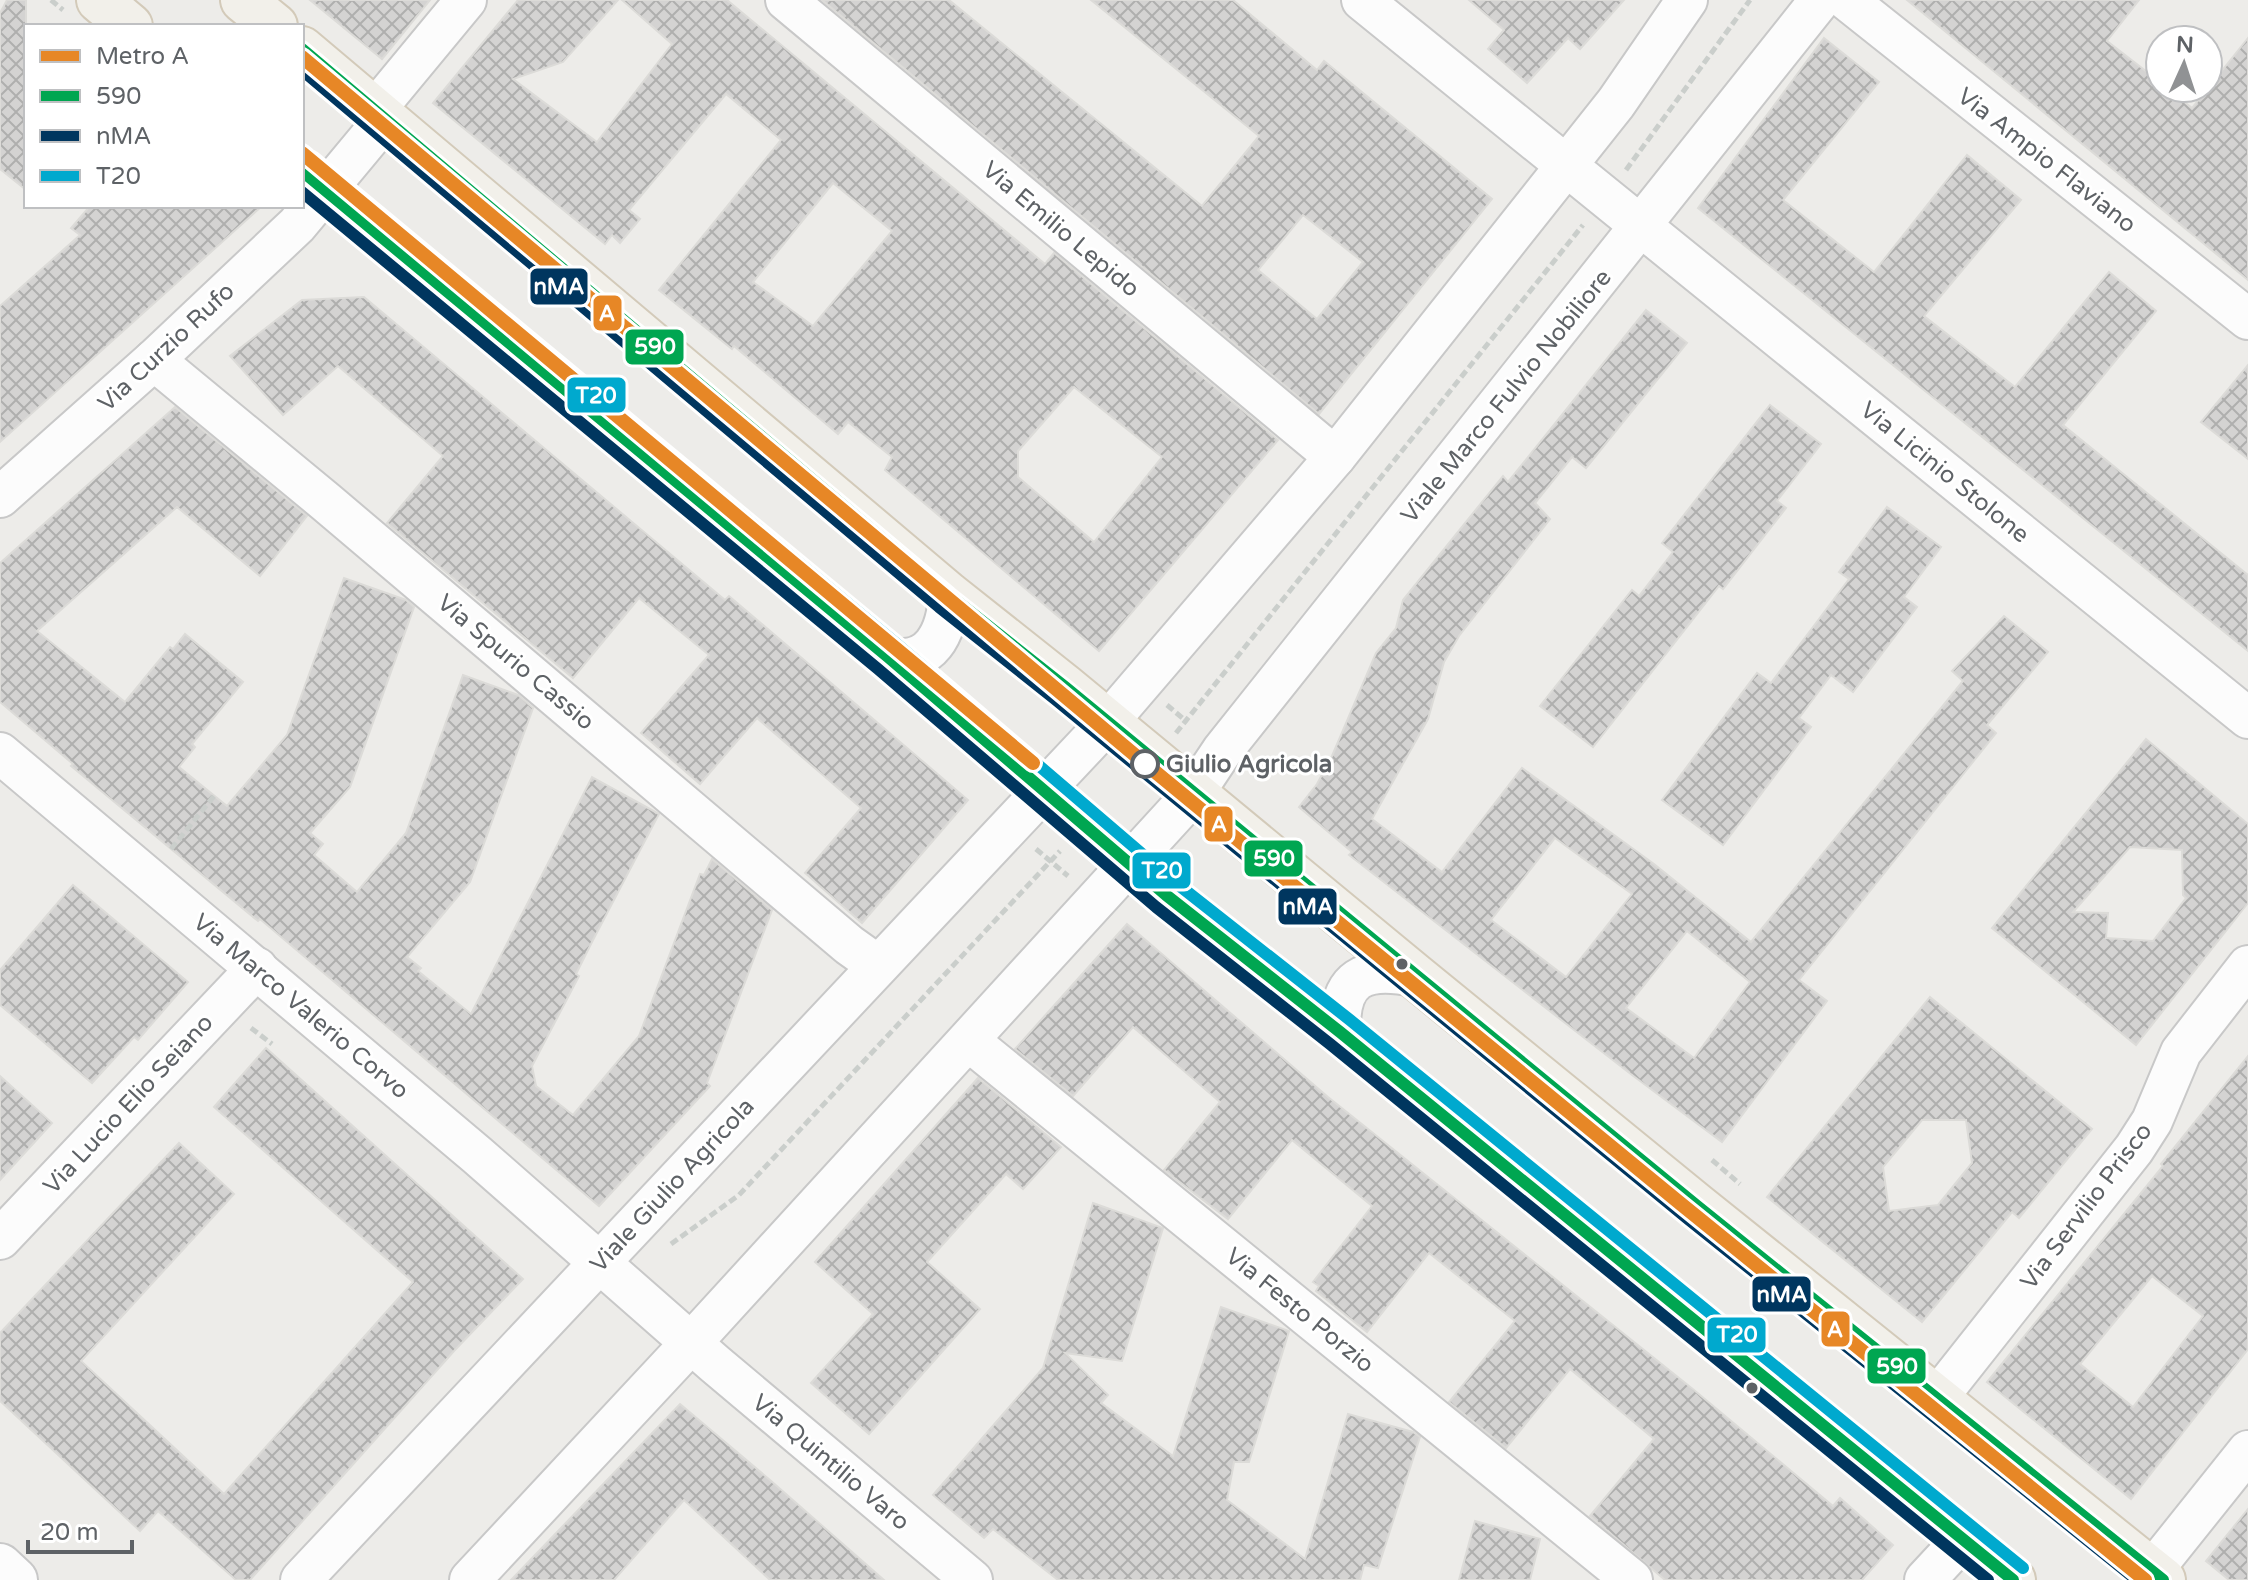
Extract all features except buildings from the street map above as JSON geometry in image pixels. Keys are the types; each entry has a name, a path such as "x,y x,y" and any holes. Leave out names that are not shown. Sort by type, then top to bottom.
{"main road":[{"path":"99,0 128,24"},
{"path":"243,0 273,24"},
{"path":"304,51 949,595 1415,976 2158,1575"},
{"path":"313,180 888,657 1130,864 2013,1580"}],"street":[{"name":"Via Curzio Rufo","path":"304,205 313,180 380,114 466,0"},
{"name":"Via Emilio Lepido","path":"786,0 1335,457"},
{"name":"Via Licinio Stolone","path":"1362,0 2248,718"},
{"path":"1107,723 1335,457 1616,103 1687,0"},
{"name":"Viale Marco Fulvio Nobiliore","path":"1130,864 1194,793 1222,751 1820,0"},
{"name":"Via Ampio Flaviano","path":"1847,0 2248,319"},
{"name":"Via Curzio Rufo","path":"0,497 154,360 297,225 303,208"},
{"name":"Via Spurio Cassio","path":"154,360 849,945 877,965"},
{"path":"888,657 913,659 931,647 945,624 949,595"},
{"name":"Viale Giulio Agricola","path":"301,1580 614,1273 877,965 1107,723"},
{"name":"Via Marco Valerio Corvo","path":"0,753 257,968 614,1273 691,1343"},
{"path":"470,1580 1130,864"},
{"name":"Via Servilio Prisco","path":"1937,1398 2134,1149 2152,1121 2181,1052 2248,966"},
{"name":"Via Lucio Elio Seiano","path":"0,1239 257,968"},
{"path":"1340,1032 1343,996 1353,982 1382,974 1415,976"},
{"name":"Via Festo Porzio","path":"969,1041 1632,1580"},
{"name":"Via Quintilio Varo","path":"691,1343 972,1580"},
{"path":"2158,1575 2248,1451"},
{"path":"1925,1580 1964,1538"},
{"path":"0,1566 15,1580"}],"path":[{"path":"1153,761 1606,197 1750,0"},
{"path":"1165,703 1194,727"},
{"path":"168,852 214,796"},
{"path":"614,1273 657,1254 739,1195 1068,842"},
{"path":"1028,843 1078,885"},
{"path":"251,1028 272,1044"},
{"path":"1712,1160 1740,1184"}],"metro line":[{"name":"A","path":"304,59 1142,761 2145,1580"},
{"name":"A","path":"304,155 1033,763"}],"transit line":[{"name":"590","path":"304,51 949,595 1697,1206 2163,1580"},
{"name":"nMA","path":"304,72 939,607 1687,1218 2137,1580"},
{"name":"T20","path":"312,159 898,645 1176,883 1350,1020 2023,1568"},
{"name":"590","path":"304,173 888,657 1166,895 1340,1032 2013,1580"},
{"name":"nMA","path":"304,194 878,669 1156,907 1330,1044 1988,1580"}],"place":[{"name":"Giulio Agricola","path":"1145,764"}]}
